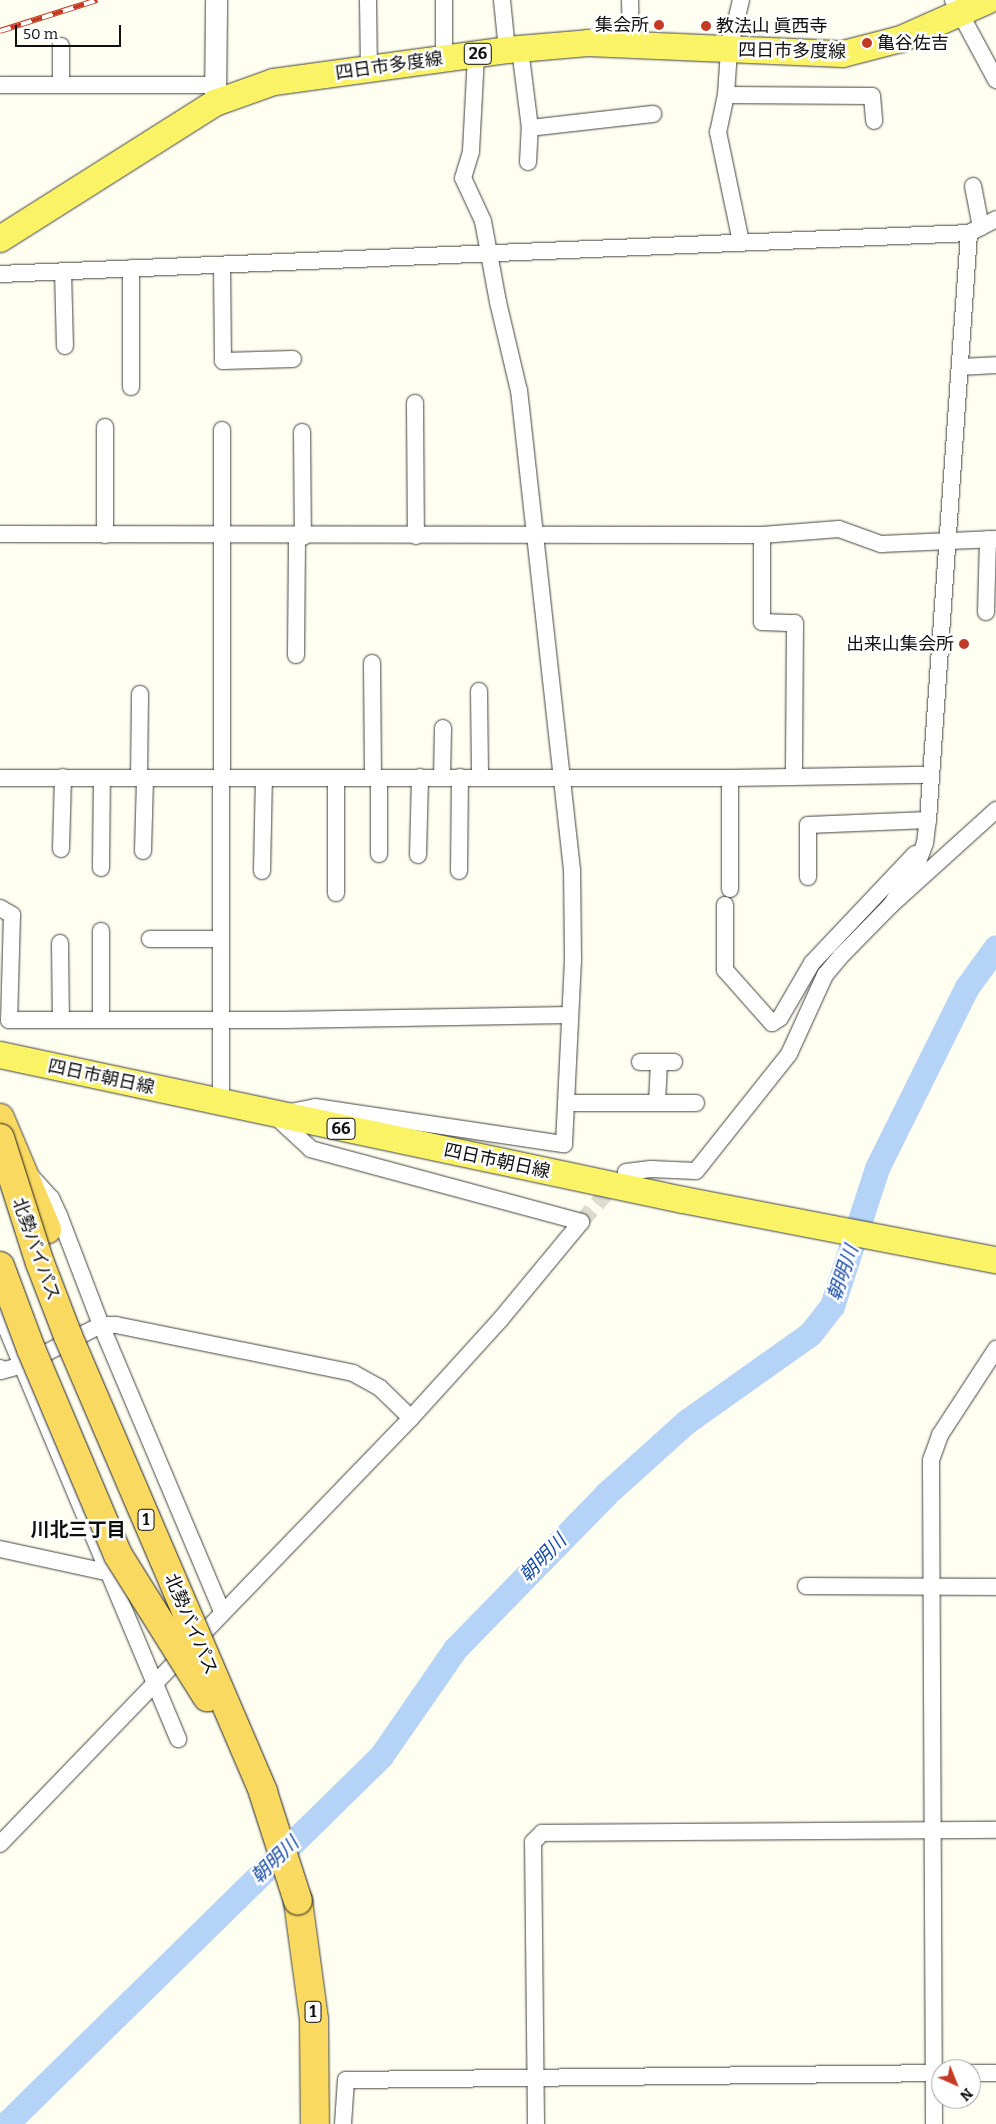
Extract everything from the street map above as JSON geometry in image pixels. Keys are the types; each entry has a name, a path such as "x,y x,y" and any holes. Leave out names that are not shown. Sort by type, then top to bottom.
{"highway":[{"name":"1","path":"0,1118 18,1167 47,1229 84,1329 254,1741 280,1821 298,1901"},
{"name":"北勢バイパス","path":"0,1138 27,1225 68,1336 275,1824 298,1901 314,2019 315,2124"},
{"name":"1","path":"0,1266 31,1349 118,1555 224,1726 275,1824"}],"main road":[{"name":"四日市多度線","path":"0,238 215,94 274,82 444,58 514,49 588,43 843,54 881,46 957,7 989,0"},
{"name":"四日市朝日線","path":"0,1055 221,1104 683,1200 996,1260"}],"street":[{"path":"0,85 61,85 215,94 216,0"},
{"path":"368,0 369,69"},
{"path":"444,0 444,58"},
{"path":"502,0 530,128 528,162"},
{"path":"630,0 631,45"},
{"path":"741,0 729,50 726,95 718,132 741,242"},
{"path":"957,7 996,80"},
{"path":"61,46 61,85"},
{"path":"273,1115 315,1107 564,1144 570,1015 572,887 563,776 519,391 483,221 463,178 471,150 476,54"},
{"path":"726,95 872,96 874,121"},
{"path":"530,128 653,114"},
{"path":"891,906 918,862 925,843 928,820 960,367 975,230 973,186"},
{"path":"2,271 63,271 489,254 975,230 996,219"},
{"path":"222,265 223,361 293,360"},
{"path":"131,268 131,387"},
{"path":"63,271 65,346"},
{"path":"960,367 996,365"},
{"path":"415,403 416,536"},
{"path":"105,427 106,535"},
{"path":"221,1104 220,536 222,430"},
{"path":"296,655 302,432"},
{"path":"0,534 300,537 535,534 762,535 839,529 881,544 992,539 986,612"},
{"path":"762,535 762,622 795,623 794,776"},
{"path":"372,663 379,854"},
{"path":"479,691 480,777"},
{"path":"140,694 142,851"},
{"path":"442,777 443,728"},
{"path":"0,778 220,779 563,776 730,778 930,775"},
{"path":"61,850 63,777"},
{"path":"418,854 420,777"},
{"path":"458,871 460,777"},
{"path":"101,868 102,778"},
{"path":"262,871 264,778"},
{"path":"336,778 336,893"},
{"path":"730,778 730,889"},
{"path":"626,1172 652,1169 696,1171 789,1054 825,976 891,906 996,810"},
{"path":"808,877 808,826 928,820"},
{"path":"725,905 725,970 772,1022 780,1018 812,963 925,843"},
{"path":"0,908 12,916 9,1020 570,1015"},
{"path":"101,931 101,1020"},
{"path":"150,940 220,939"},
{"path":"60,943 61,1020"},
{"path":"640,1062 666,1062 658,1103"},
{"path":"566,1103 696,1102"},
{"path":"0,1844 154,1681 411,1418 500,1320 580,1222 312,1149 273,1115"},
{"path":"18,1167 51,1198 101,1325 222,1612"},
{"path":"0,1313 20,1366 106,1572 178,1739"},
{"path":"0,1368 1,1371 20,1366 101,1325 116,1325 353,1373 380,1388 411,1418"},
{"path":"937,2059 933,1830 931,1460 940,1435 996,1349"},
{"path":"0,1549 106,1572"},
{"path":"806,1586 996,1587"},
{"path":"536,2124 533,1842 542,1833 996,1830"},
{"path":"342,2124 346,2080 536,2076 931,2073"},
{"path":"981,2073 996,2073"},
{"path":"934,2124 935,2109"}],"waterway":[{"name":"朝明川","path":"6,2124 381,1756 455,1649 606,1494 686,1422 810,1334 832,1306 877,1168 967,987 996,947"}],"tunnel":[{"path":"581,1222 617,1181"}],"railway":[{"path":"0,31 97,0"}],"place":[{"name":"集会所","path":"659,25"},
{"name":"教法山 眞西寺","path":"706,26"},
{"name":"亀谷佐吉","path":"867,43"},
{"name":"出来山集会所","path":"964,644"}],"district":[{"name":"川北三丁目","path":"78,1530"}]}
